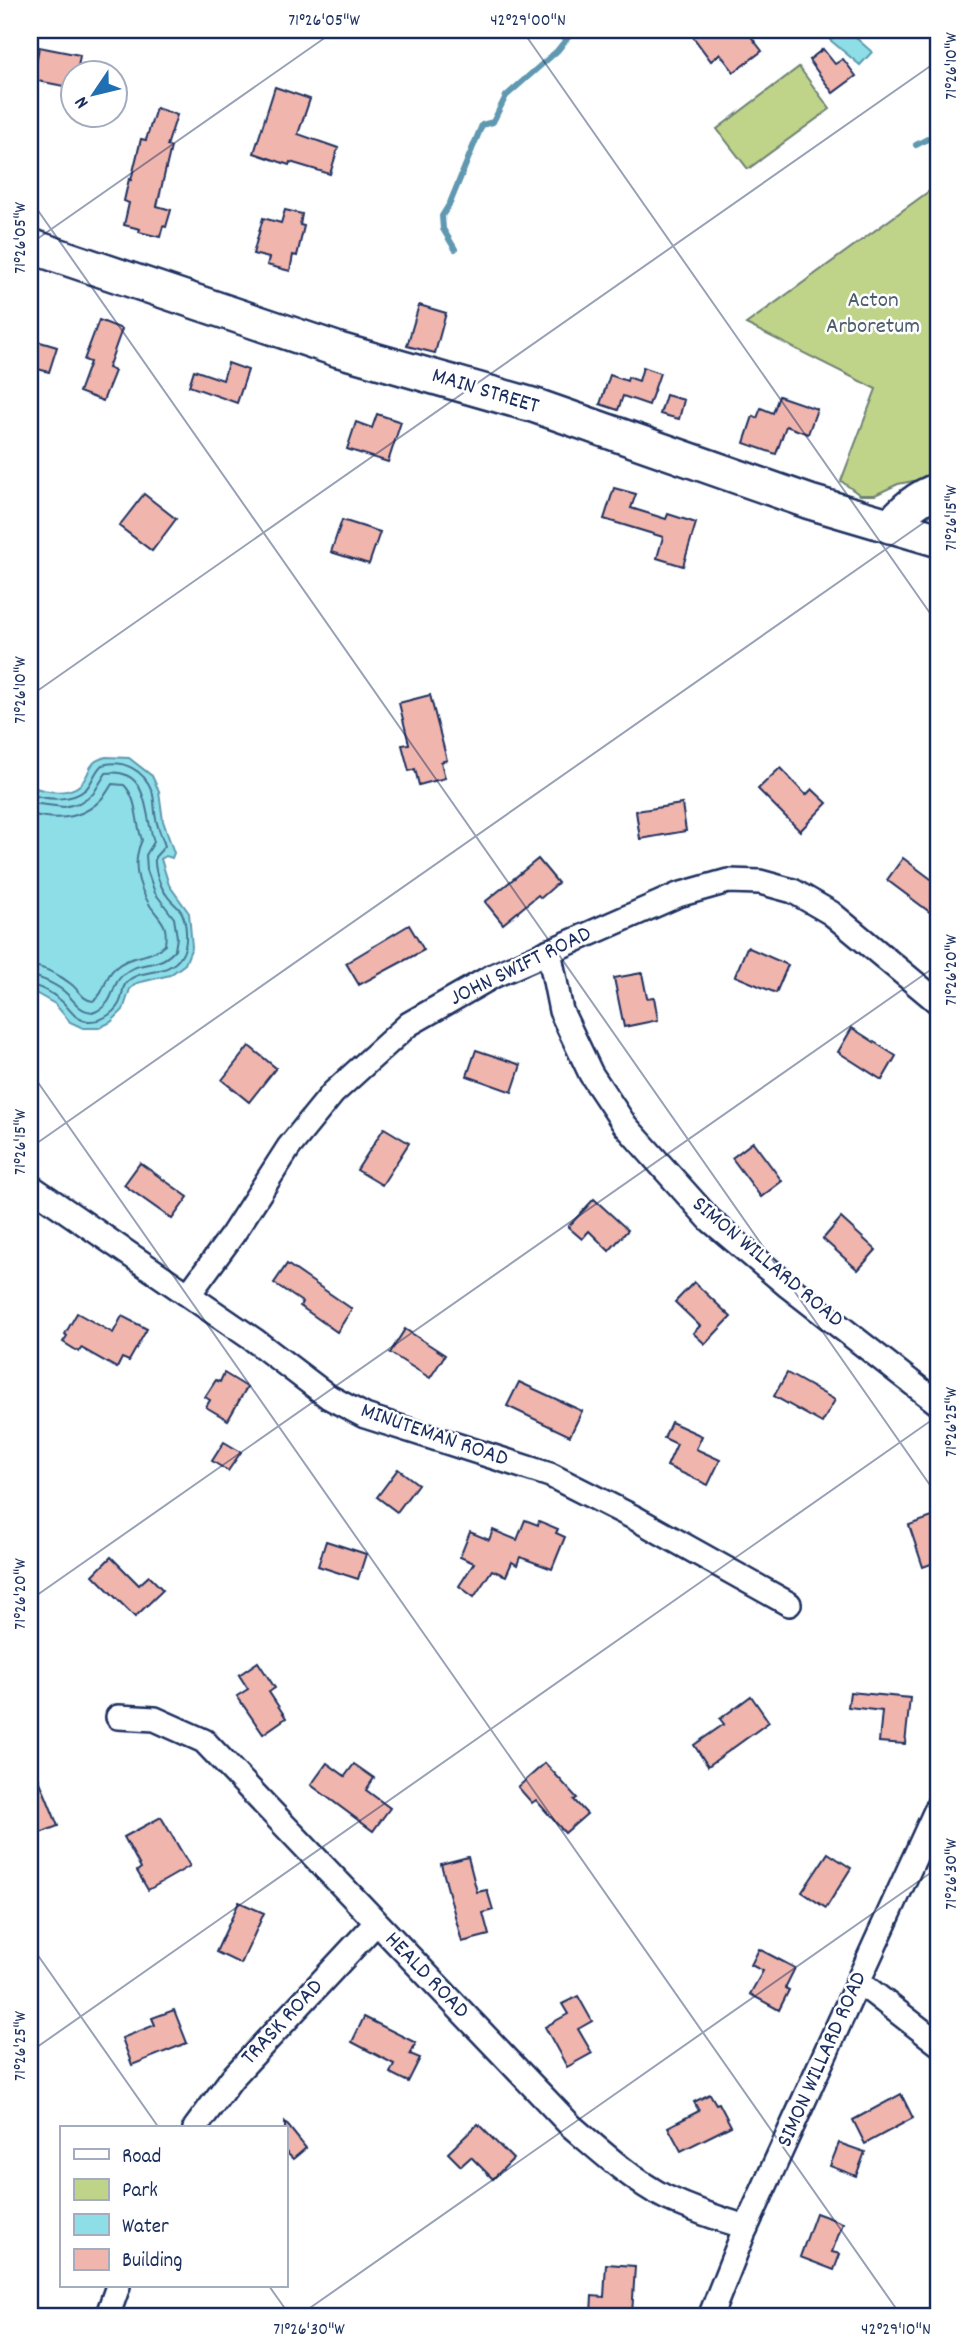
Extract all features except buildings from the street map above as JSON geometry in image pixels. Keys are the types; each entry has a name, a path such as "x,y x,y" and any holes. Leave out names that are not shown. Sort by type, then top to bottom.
{"main road":[{"name":"MAIN STREET","path":"30,246 339,350 536,406 810,502 939,540"},
{"path":"890,526 900,514 925,495 939,491"}],"street":[{"name":"JOHN SWIFT ROAD","path":"189,1294 233,1234 289,1147 333,1093 409,1024 492,976 678,895 728,881 760,883 793,891 831,914 939,1003"},
{"name":"SIMON WILLARD ROAD","path":"549,951 561,1010 591,1074 625,1125 710,1220 788,1286 939,1404"},
{"name":"MINUTEMAN ROAD","path":"30,1186 189,1294 329,1397 365,1416 550,1475 635,1518 789,1604"},
{"name":"HEALD ROAD","path":"118,1717 155,1719 204,1741 570,2125 609,2158 663,2196 746,2227"},
{"name":"SIMON WILLARD ROAD","path":"710,2317 746,2227 939,1804"},
{"name":"TRASK ROAD","path":"196,2126 232,2078 376,1923"},
{"path":"858,1981 939,2044"},
{"path":"107,2317 117,2288"}],"green space":[{"path":"799,67 830,109 748,169 717,129"},
{"name":"Acton Arboretum","path":"939,184 939,476 898,484 875,495 860,495 841,481 876,389 746,324"}],"water":[{"path":"839,30 847,30 872,52 860,65 830,40"},
{"path":"106,757 129,758 152,776 159,791 163,821 174,853 172,858 166,856 161,859 169,885 189,913 192,947 185,964 170,975 137,983 130,989 123,1010 111,1022 99,1028 83,1028 70,1022 55,1004 30,990 30,786 58,792 73,789 84,780 93,763"}],"waterway":[{"path":"455,249 443,229 442,216 482,125 493,122 506,96 557,51 574,30"},
{"path":"916,145 939,133"}]}
